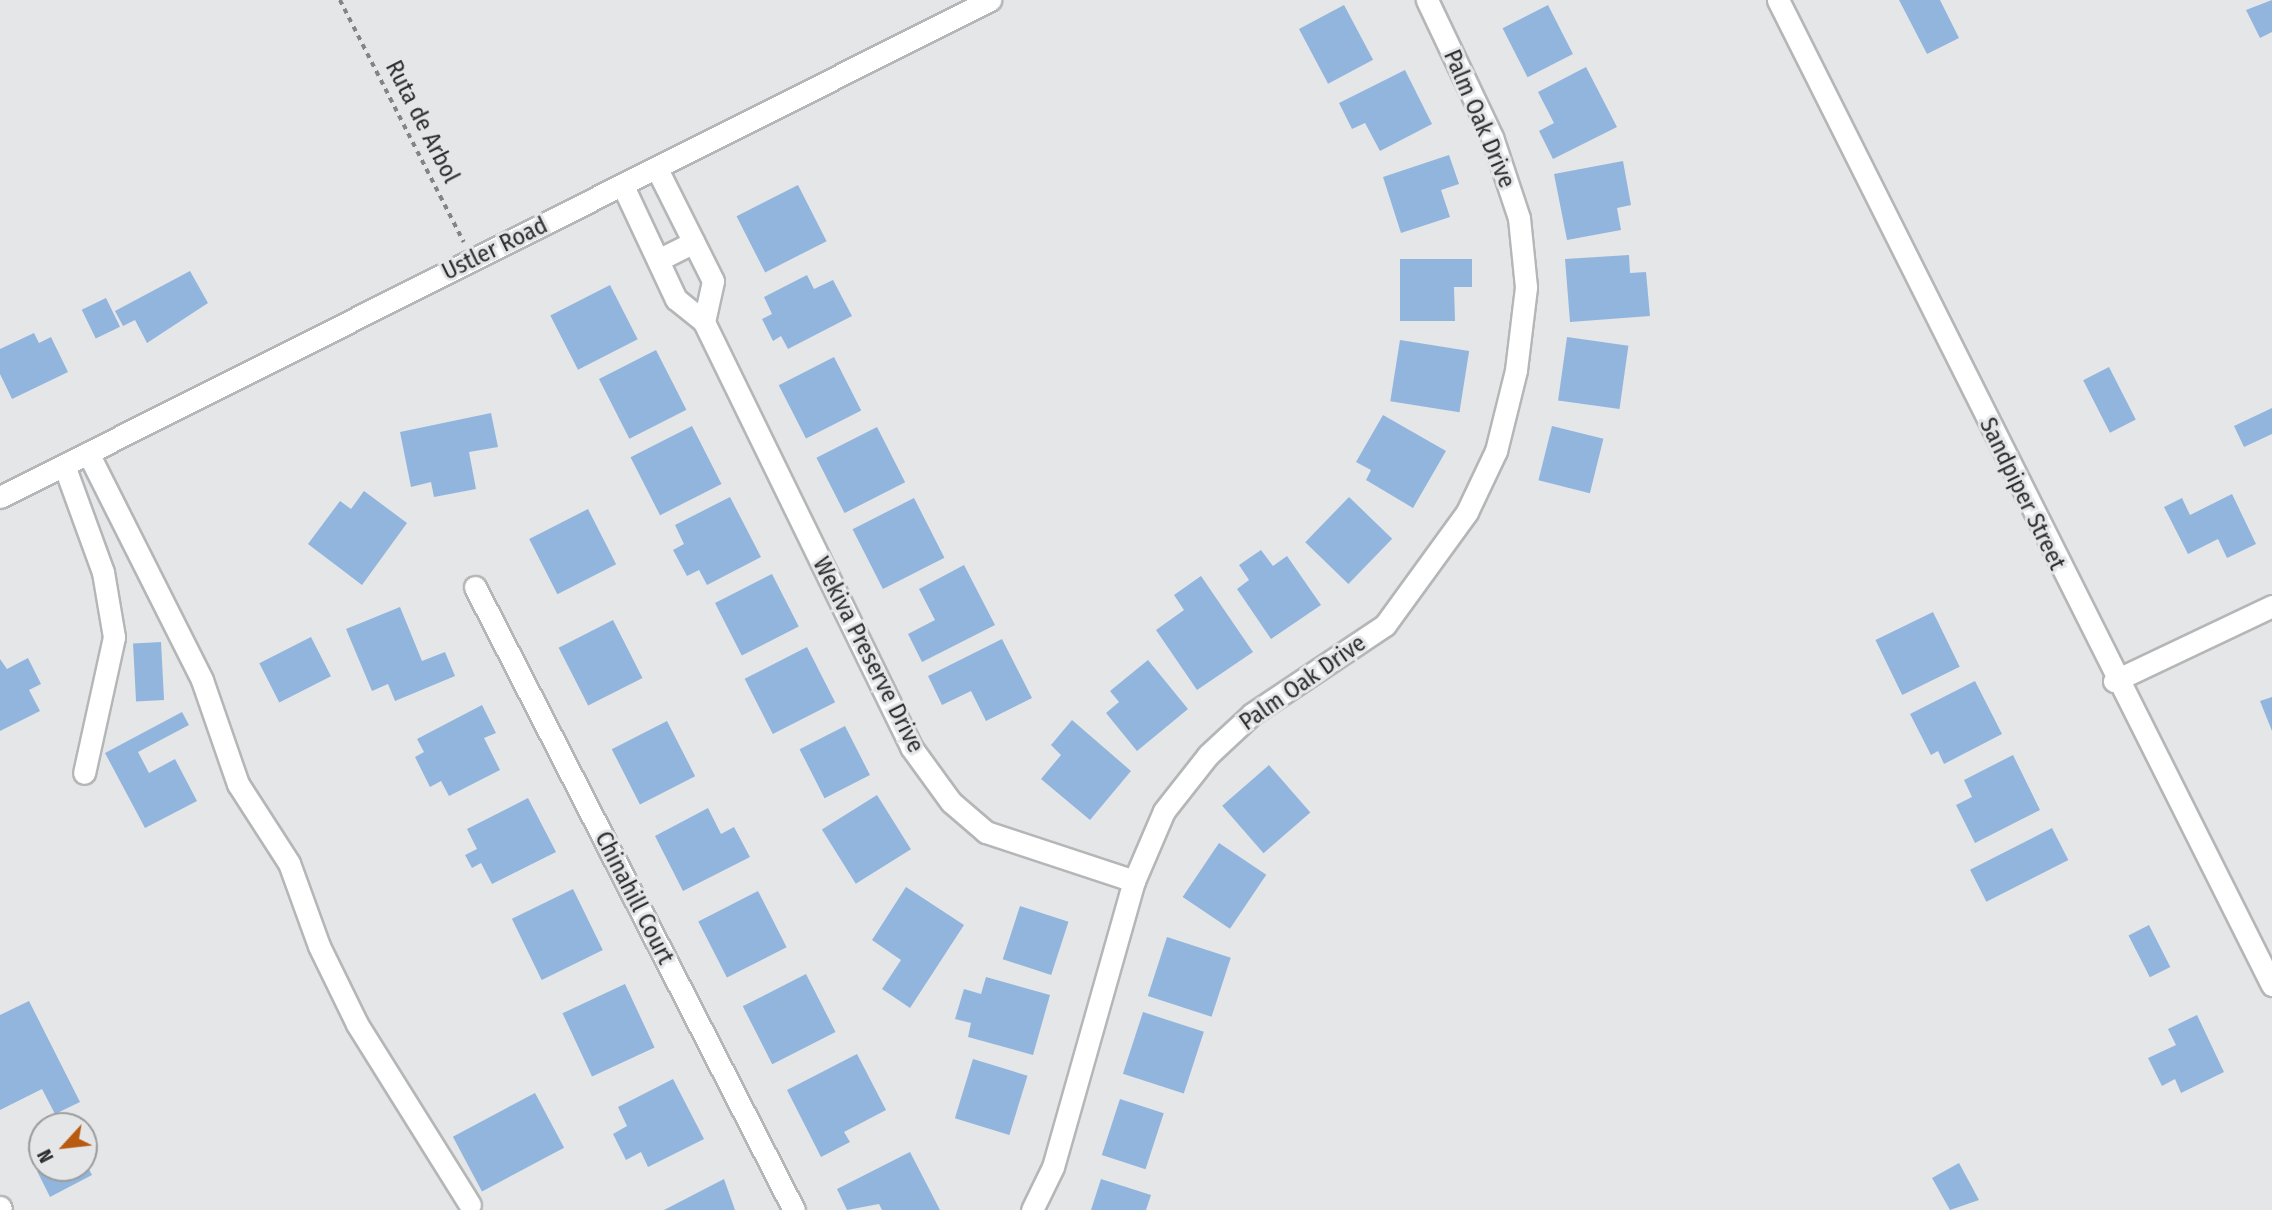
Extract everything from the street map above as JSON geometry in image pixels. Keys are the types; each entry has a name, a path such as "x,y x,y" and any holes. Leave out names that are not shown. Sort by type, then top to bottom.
{"street":[{"name":"Ustler Road","path":"0,497 990,0"},
{"name":"Palm Oak Drive","path":"1032,1210 1053,1167 1135,881 1164,811 1208,755 1252,714 1385,625 1454,533 1496,451 1516,370 1526,287 1519,218 1492,137 1427,0"},
{"name":"Sandpiper Street","path":"1778,0 2114,681 2272,985"},
{"path":"656,169 713,281 704,322"},
{"name":"Wekiva Preserve Drive","path":"623,186 676,299 704,322 911,747 951,802 986,832 1135,881"},
{"path":"658,260 694,242"},
{"path":"88,453 202,680 238,784 289,863 318,946 363,1036 470,1205"},
{"path":"64,465 100,561 114,637 84,773"},
{"name":"Chinahill Court","path":"475,587 794,1210"},
{"path":"2114,681 2272,606"}],"path":[{"name":"Ruta de Arbol","path":"340,0 473,259"}],"building":[{"path":"1899,0 1940,0 1959,38 1927,54"},
{"path":"2272,0 2272,32 2260,38 2246,10"},
{"path":"1344,5 1373,60 1328,84 1299,29"},
{"path":"1548,5 1573,54 1528,77 1503,28"},
{"path":"1586,67 1617,127 1553,159 1539,131 1554,123 1538,92"},
{"path":"1405,70 1432,124 1380,151 1365,123 1352,129 1339,103"},
{"path":"1449,155 1459,184 1441,190 1450,217 1401,233 1383,177"},
{"path":"1623,161 1631,205 1617,208 1621,230 1567,240 1554,174"},
{"path":"798,185 827,241 765,272 737,216"},
{"path":"1629,255 1630,273 1646,272 1650,316 1570,322 1565,259"},
{"path":"1400,259 1472,259 1472,287 1454,287 1455,321 1400,321"},
{"path":"190,271 208,303 147,343 135,320 123,326 115,311"},
{"path":"807,275 814,289 833,280 852,316 788,349 781,336 773,341 762,319 772,314 764,297"},
{"path":"610,285 638,339 578,370 550,315"},
{"path":"106,298 120,327 96,339 82,310"},
{"path":"34,333 39,343 51,337 68,372 12,399 0,374 0,349"},
{"path":"1567,337 1628,346 1619,409 1558,400"},
{"path":"1400,340 1469,351 1459,412 1390,401"},
{"path":"656,350 686,410 629,439 599,379"},
{"path":"834,357 861,410 806,439 779,385"},
{"path":"2109,367 2136,420 2110,433 2083,380"},
{"path":"2272,408 2272,434 2244,447 2234,426"},
{"path":"491,413 498,447 469,452 476,489 434,497 431,482 411,487 400,432"},
{"path":"1383,415 1446,451 1413,508 1366,480 1371,470 1356,462"},
{"path":"692,426 722,484 660,515 631,457"},
{"path":"1552,426 1603,439 1590,493 1538,480"},
{"path":"877,427 905,482 845,513 816,458"},
{"path":"364,491 407,523 362,585 308,544 340,501 351,509"},
{"path":"2232,494 2256,544 2227,558 2218,539 2188,554 2164,507 2182,498 2190,515"},
{"path":"730,497 761,557 707,585 699,570 687,576 673,550 684,544 675,525"},
{"path":"1349,497 1392,539 1348,584 1305,542"},
{"path":"914,498 944,558 883,589 853,529"},
{"path":"588,509 616,564 557,594 529,539"},
{"path":"1261,550 1273,566 1287,556 1321,605 1271,639 1237,589 1249,580 1239,565"},
{"path":"964,565 995,625 922,662 908,634 935,620 919,589"},
{"path":"772,574 799,627 742,656 715,603"},
{"path":"1201,576 1253,652 1197,690 1156,630 1184,610 1174,595"},
{"path":"400,607 422,661 445,652 455,676 395,701 388,684 372,691 346,629"},
{"path":"1933,612 1960,667 1902,695 1875,640"},
{"path":"613,620 643,678 588,706 559,648"},
{"path":"311,637 331,676 279,703 259,663"},
{"path":"1002,639 1032,698 986,721 971,691 942,705 928,676"},
{"path":"161,642 164,700 136,701 133,643"},
{"path":"807,647 835,702 773,734 745,679"},
{"path":"28,658 41,684 29,690 40,711 0,731 0,659 7,669"},
{"path":"1148,660 1188,709 1137,751 1106,713 1119,702 1110,691"},
{"path":"1975,681 2002,734 1944,764 1938,751 1931,755 1910,714"},
{"path":"2272,697 2272,731 2260,701"},
{"path":"482,705 496,733 484,738 500,770 449,796 441,781 430,787 415,757 424,752 417,739"},
{"path":"182,712 189,725 138,752 149,773 175,759 197,801 145,828 105,753"},
{"path":"1072,720 1131,771 1090,820 1041,779 1061,755 1051,745"},
{"path":"667,721 695,776 640,804 612,749"},
{"path":"845,726 870,775 825,798 800,749"},
{"path":"2013,755 2040,810 1975,843 1956,805 1972,797 1964,780"},
{"path":"1269,765 1310,813 1264,853 1222,806"},
{"path":"877,795 911,849 856,884 822,829"},
{"path":"528,798 556,852 492,884 481,863 472,868 465,855 477,849 467,829"},
{"path":"708,808 721,834 734,827 750,857 683,891 655,836"},
{"path":"2052,828 2068,860 1986,902 1970,870"},
{"path":"1219,843 1266,875 1230,929 1183,897"},
{"path":"906,887 964,925 910,1008 882,989 901,960 872,940"},
{"path":"573,889 603,950 542,980 512,919"},
{"path":"758,891 787,947 727,978 698,921"},
{"path":"1020,906 1069,922 1051,975 1003,959"},
{"path":"2149,925 2170,967 2150,977 2129,935"},
{"path":"1167,937 1231,958 1212,1017 1148,996"},
{"path":"806,974 836,1032 772,1064 743,1006"},
{"path":"986,977 1050,995 1033,1055 968,1037 971,1023 955,1019 964,989 981,994"},
{"path":"625,984 655,1047 592,1077 562,1013"},
{"path":"29,1001 80,1102 54,1112 42,1089 0,1110 0,1015"},
{"path":"1143,1012 1204,1032 1184,1094 1123,1074"},
{"path":"2197,1015 2224,1072 2181,1093 2175,1079 2162,1086 2148,1058 2176,1045 2168,1029"},
{"path":"857,1054 886,1110 844,1132 850,1142 821,1157 787,1090"},
{"path":"973,1059 1028,1076 1009,1135 955,1118"},
{"path":"673,1079 704,1139 648,1167 641,1152 626,1160 613,1134 627,1126 618,1107"},
{"path":"535,1093 564,1148 482,1191 453,1137"},
{"path":"1120,1099 1164,1113 1146,1169 1102,1155"},
{"path":"910,1152 940,1210 882,1210 879,1204 847,1210 837,1189"},
{"path":"1959,1163 1979,1200 1950,1210 1932,1178"},
{"path":"724,1179 735,1210 664,1210"},
{"path":"1101,1179 1151,1195 1146,1210 1091,1210"},
{"path":"42,1182 79,1182 50,1197"}]}
